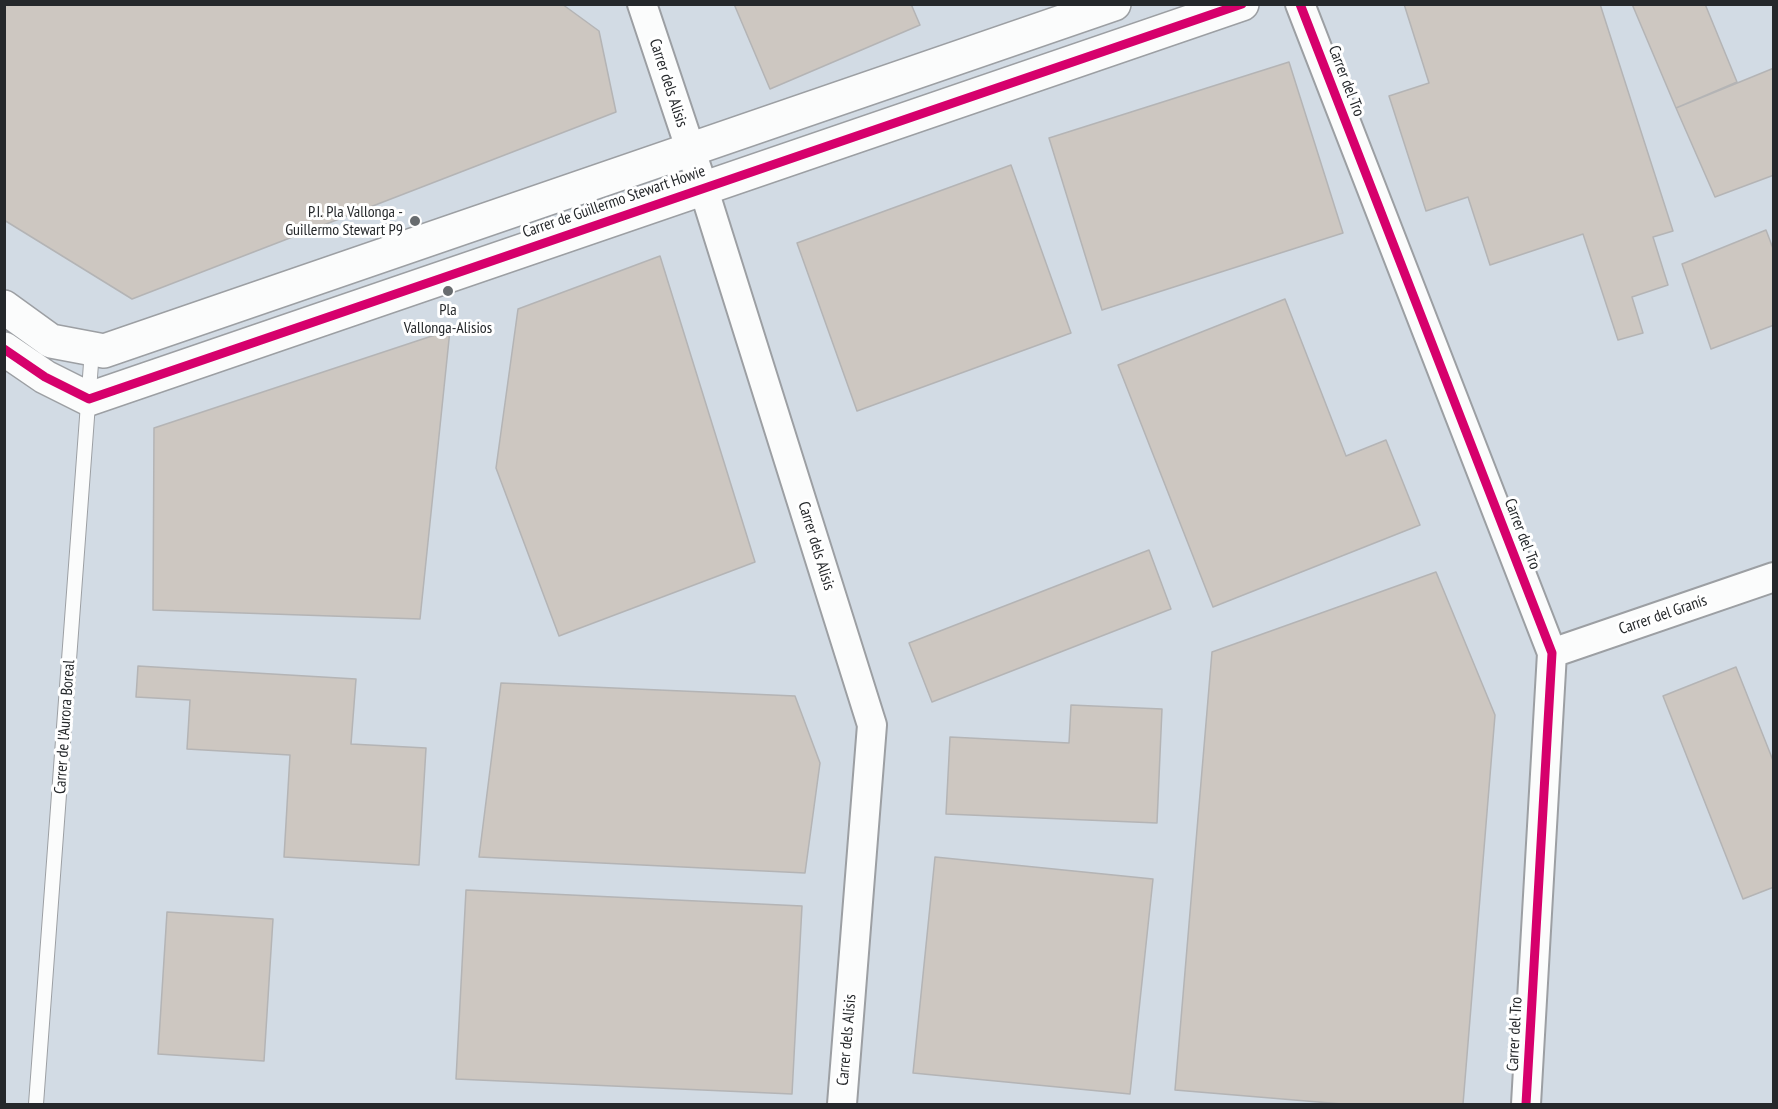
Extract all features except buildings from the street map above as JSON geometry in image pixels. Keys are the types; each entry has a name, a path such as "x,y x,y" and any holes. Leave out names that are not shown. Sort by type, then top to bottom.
{"street":[{"name":"Carrer dels Alisis","path":"642,4 704,187 872,725 842,1104"},
{"name":"Carrer de Guillermo Stewart Howie","path":"4,307 51,341 104,351 1114,4"},
{"name":"Carrer de Guillermo Stewart Howie","path":"89,399 1242,4"},
{"name":"Carrer del Tro","path":"1300,4 1552,653 1526,1104"},
{"path":"4,349 45,377 89,399"},
{"name":"Carrer del Granís","path":"1552,653 1773,578"}],"lane":[{"name":"Carrer de l'Aurora Boreal","path":"36,1104 92,350"}],"shaded area":[{"path":"5,5 1773,5 1773,1104 5,1104"}],"cycle path":[{"path":"4,349 45,377 89,399 1242,4"},
{"path":"1300,4 1552,653 1526,1104"}],"place":[{"name":"P.I. Pla Vallonga - Guillermo Stewart P9","path":"415,221"},
{"name":"Pla Vallonga-Alisios","path":"448,291"}]}
